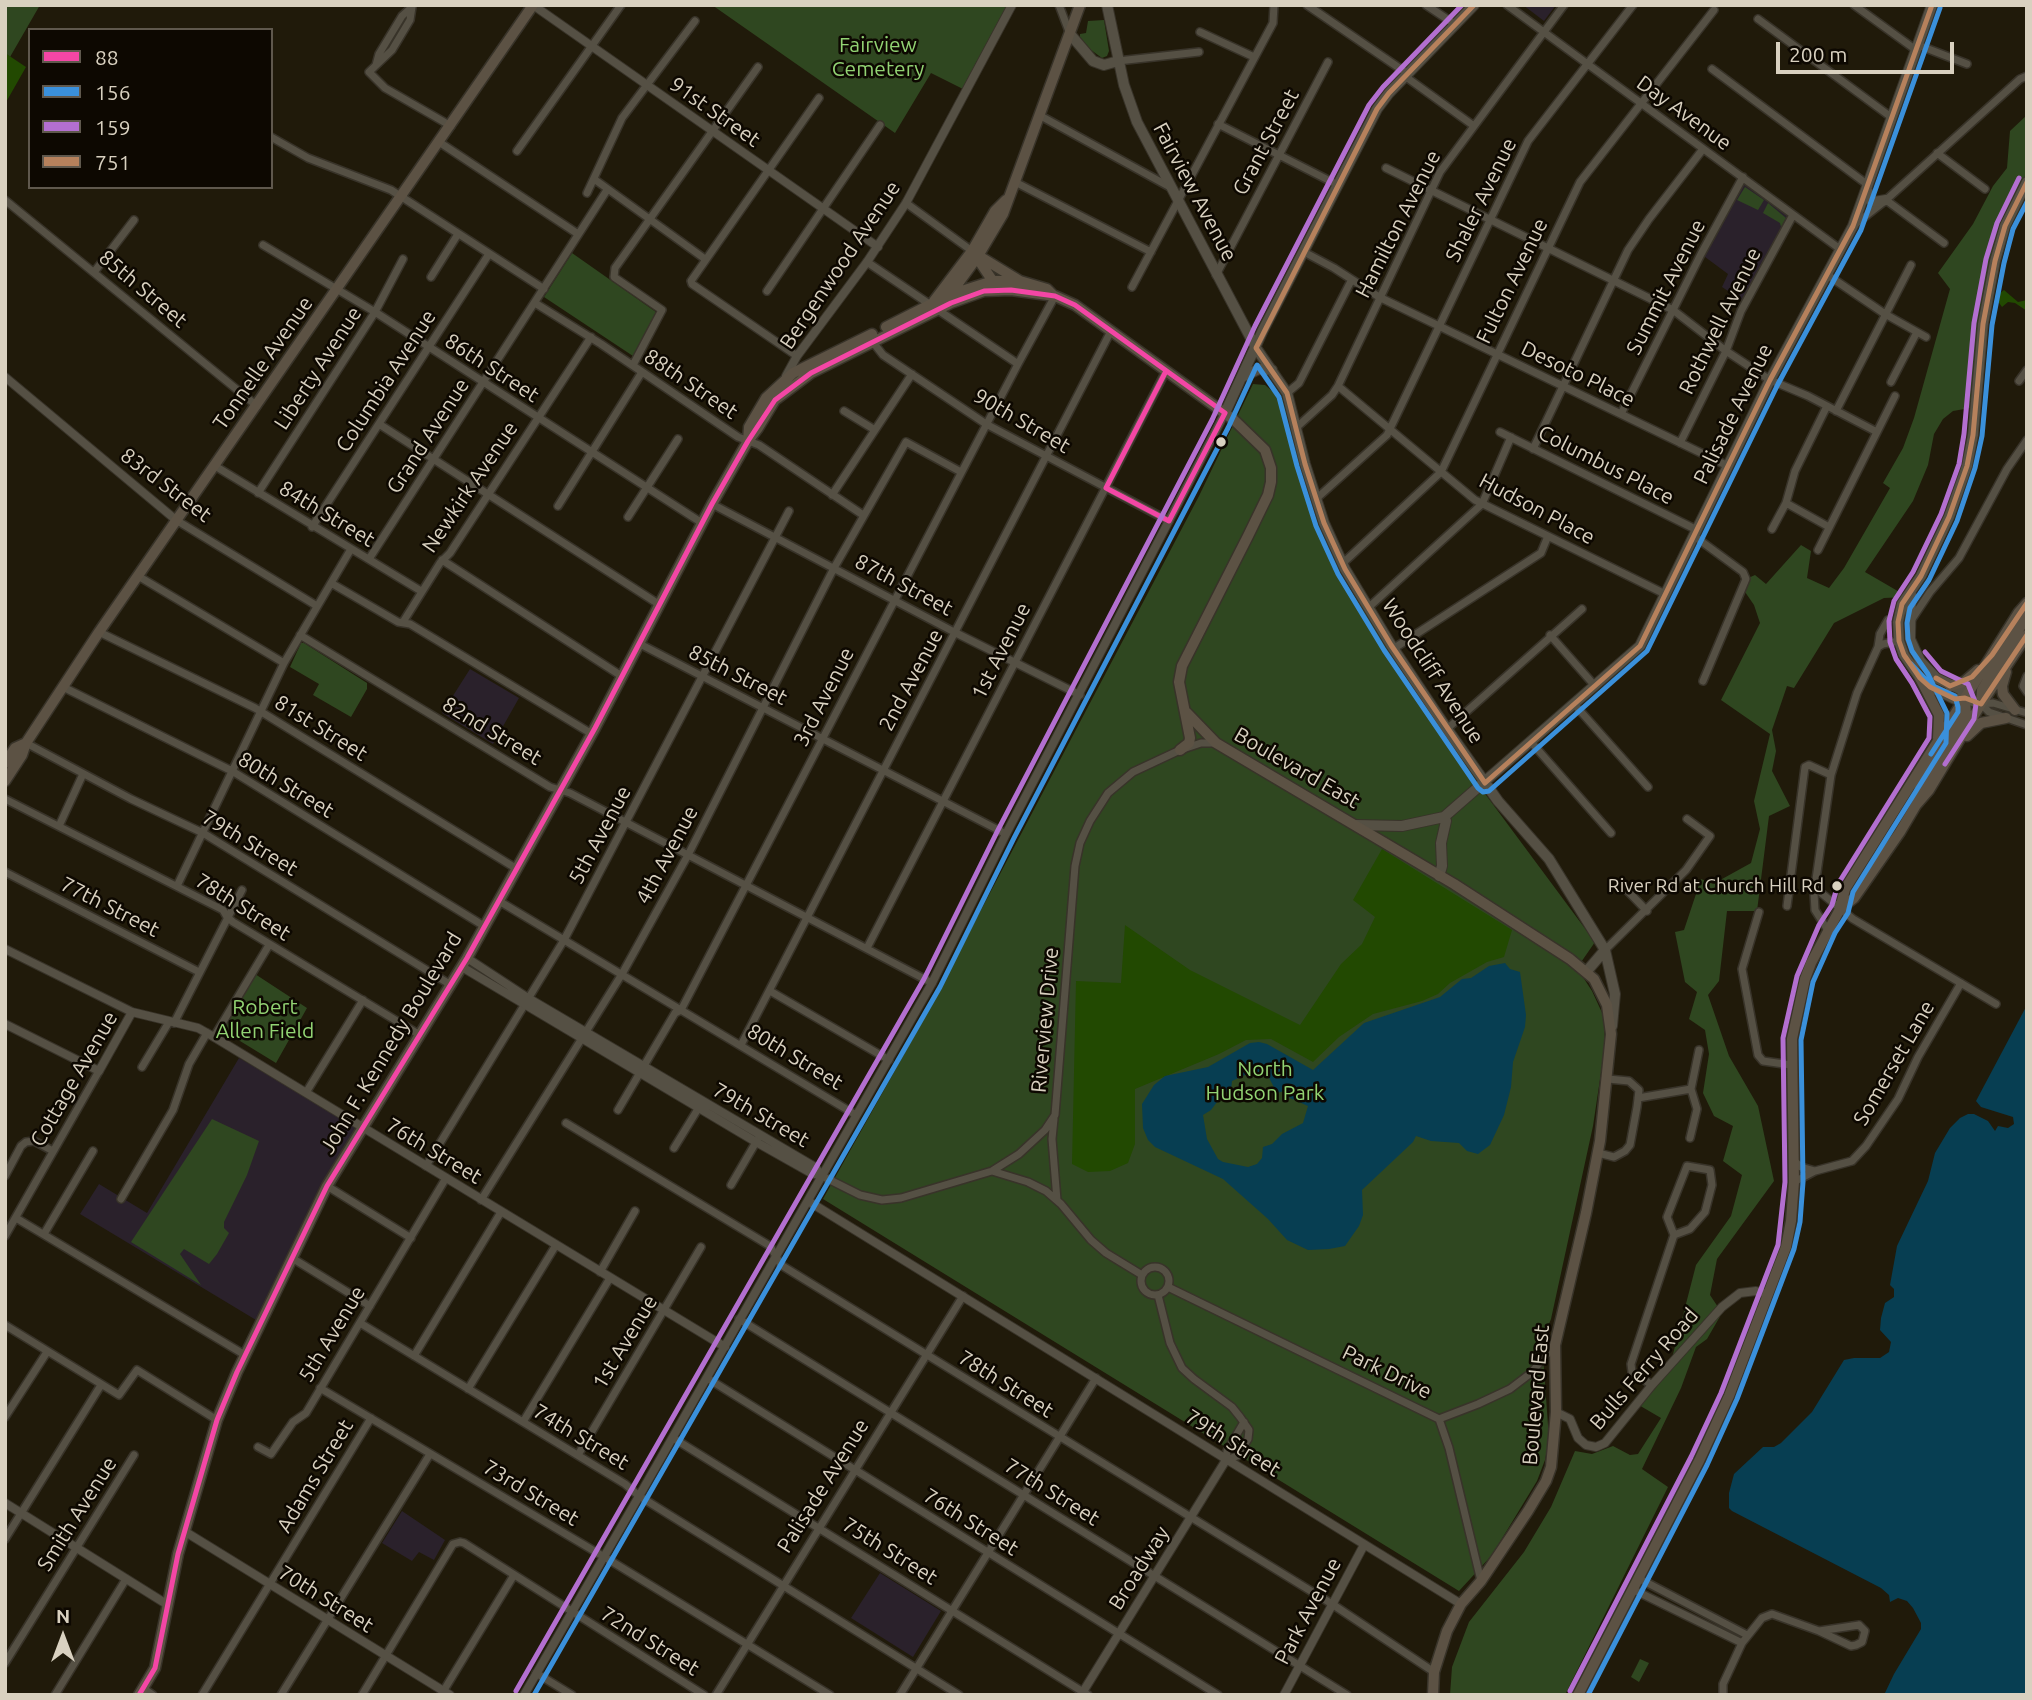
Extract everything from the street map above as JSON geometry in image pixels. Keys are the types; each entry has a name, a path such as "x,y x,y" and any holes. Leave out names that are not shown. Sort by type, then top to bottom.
{"main road":[{"name":"Tonnelle Avenue","path":"5,782 22,755 26,743 99,632 533,5"},
{"path":"935,306 1003,214 1080,5"},
{"name":"Fairview Avenue","path":"1107,5 1118,61 1137,122 1254,353 1272,370 1285,388"},
{"path":"1180,750 1189,743 1190,738 1179,682 1181,666 1248,536 1268,495 1271,482 1271,468 1265,450 1225,413 1377,108 1388,93 1475,5"},
{"name":"Palisade Avenue","path":"1485,783 1640,646 1770,380 1853,226 1932,5"},
{"path":"1070,34 1093,61 1104,65 1118,61"},
{"path":"1981,704 1965,698 1955,699 1930,687 1920,678 1909,665 1899,640 1898,622 1902,604 1911,594 1949,517 1968,465 1989,289 2002,234 2027,182"},
{"path":"1867,188 1871,201 1886,200"},
{"path":"975,253 1020,281"},
{"path":"975,253 996,286"},
{"path":"949,295 975,253"},
{"name":"John F. Kennedy Boulevard","path":"935,306 949,295 1020,281 1047,289 1055,296"},
{"name":"John F. Kennedy Boulevard","path":"145,1693 155,1668 184,1531 217,1420 245,1355 327,1186 464,963 623,677 712,504 775,400 799,380 870,339 935,306 996,286 1055,296 1075,304 1225,413"},
{"name":"John F. Kennedy Boulevard","path":"748,441 749,427 758,410 766,398 783,383 806,365 870,339"},
{"path":"1242,377 1258,369 1272,370"},
{"name":"Woodcliff Avenue","path":"1285,388 1316,499 1342,564 1393,649 1447,729 1485,783 1549,859 1605,950 1615,994 1612,1034"},
{"path":"1911,594 1910,639 1920,661 1936,678 1962,690 1966,715 1920,788 1916,805"},
{"path":"1840,909 1845,889 2027,603"},
{"path":"1981,704 1982,690 2027,616"},
{"path":"1578,1695 1699,1461 1729,1396 1786,1247 1794,1182 1791,1065 1794,1028 1805,979 1827,929 1840,909 1854,898 1916,805 1929,790 2027,635"},
{"path":"1950,685 1972,677 1992,655"},
{"path":"2008,664 2002,686 2003,694 2021,712"},
{"path":"1920,678 1939,715 1938,741"},
{"name":"Boulevard East","path":"1184,710 1216,743 1440,876 1587,971 1607,1005 1612,1034 1598,1153 1555,1345 1556,1412 1553,1458 1546,1481 1528,1511 1481,1581 1461,1604 1447,1631 1434,1672 1433,1695"},
{"path":"1954,751 1981,723 2006,718"},
{"name":"Tonnelle Avenue","path":"5,763 15,748 26,743"},
{"path":"1356,825 1402,826 1444,817 1485,783"},
{"path":"1440,876 1441,843 1446,821 1444,817"},
{"path":"1587,971 1605,950"}],"street":[{"name":"91st Street","path":"533,5 878,247"},
{"path":"517,151 621,5"},
{"name":"Bergenwood Avenue","path":"775,400 797,356 878,247 906,203 1012,5"},
{"path":"1059,5 1070,34"},
{"path":"1132,287 1273,23 1274,5"},
{"path":"1307,5 1474,126"},
{"path":"1426,5 1456,25"},
{"name":"Day Avenue","path":"1507,5 1840,249"},
{"name":"Hamilton Avenue","path":"1297,427 1332,395 1338,386 1440,172 1564,5"},
{"name":"Shaler Avenue","path":"1316,499 1373,448 1390,429 1528,141 1633,5"},
{"path":"1854,5 1917,48 1967,64"},
{"path":"413,6 410,20 392,50 386,59 369,72 385,88 451,126"},
{"name":"Fulton Avenue","path":"1342,564 1441,472 1580,182 1714,10"},
{"path":"1758,19 1891,117"},
{"path":"587,193 622,118 695,20"},
{"path":"1200,32 1254,57"},
{"path":"1118,61 1199,52"},
{"name":"Grant Street","path":"1216,275 1328,62"},
{"path":"633,365 662,310 614,277 615,268 758,67"},
{"path":"1712,69 1867,188"},
{"path":"1853,226 2027,75"},
{"path":"797,356 706,295 691,281 819,98"},
{"path":"1039,116 1170,187"},
{"path":"1218,124 1338,185"},
{"path":"767,291 880,125"},
{"path":"273,138 308,158 356,175 401,196 544,289"},
{"path":"439,142 578,234"},
{"path":"1533,449 1637,235 1703,149"},
{"path":"1937,153 1984,189"},
{"path":"1386,168 1673,310 1726,351 1770,380 1877,432"},
{"name":"Summit Avenue","path":"1621,414 1743,177"},
{"path":"594,179 705,259"},
{"path":"1015,182 1151,252"},
{"name":"Grand Avenue","path":"369,559 607,190"},
{"name":"85th Street","path":"5,200 257,406"},
{"path":"1886,200 1944,243"},
{"path":"906,203 975,253"},
{"name":"Rothwell Avenue","path":"1681,443 1726,351 1741,311 1793,215"},
{"path":"95,271 134,220"},
{"path":"431,276 458,234"},
{"name":"86th Street","path":"263,245 375,312 702,523"},
{"name":"Desoto Place","path":"1304,252 1379,297 1728,466"},
{"name":"Columbia Avenue","path":"312,527 489,254"},
{"name":"Liberty Avenue","path":"258,493 375,312 403,259"},
{"path":"867,262 1018,363"},
{"path":"1836,411 1911,265"},
{"path":"1826,274 1885,314 1926,337"},
{"path":"1285,388 1298,383 1351,281"},
{"name":"3rd Avenue","path":"618,1110 675,1013 681,1010 1055,296"},
{"name":"88th Street","path":"535,303 633,365 738,437 759,445 863,515"},
{"name":"2nd Avenue","path":"741,1045 1111,331"},
{"path":"1891,382 1917,332"},
{"name":"Newkirk Avenue","path":"403,622 590,337"},
{"name":"90th Street","path":"870,339 883,355 986,424 1170,521"},
{"name":"1st Avenue","path":"867,948 1166,370"},
{"path":"2018,382 2027,370"},
{"path":"558,506 642,373"},
{"path":"832,495 912,374"},
{"name":"83rd Street","path":"5,377 176,520 317,606"},
{"name":"Hudson Place","path":"1338,386 1482,504 1665,594"},
{"path":"1818,550 1895,396"},
{"path":"1772,529 1786,503 1795,471 1828,407"},
{"path":"844,411 874,430"},
{"path":"524,1695 932,983 1006,834 1225,413"},
{"path":"379,424 660,605"},
{"name":"Columbus Place","path":"1500,432 1695,533 1741,570 1746,583 1703,681"},
{"path":"1368,608 1482,504 1511,438"},
{"path":"628,517 678,439"},
{"path":"1909,622 1959,558 2007,469 2027,440"},
{"name":"4th Avenue","path":"481,1199 622,974 688,855 834,568 906,442 961,472"},
{"name":"84th Street","path":"215,466 421,591"},
{"path":"1786,503 1829,527"},
{"name":"87th Street","path":"712,504 1080,695"},
{"name":"5th Avenue","path":"426,1166 564,940 789,511"},
{"path":"1393,649 1541,553 1548,536"},
{"path":"177,886 284,663 351,549"},
{"path":"442,560 623,677"},
{"path":"138,576 284,663"},
{"path":"331,583 398,622 410,624 592,734"},
{"path":"1447,729 1582,608"},
{"path":"1827,929 1815,910 1814,893 1831,775 1857,693 1888,620"},
{"name":"81st Street","path":"99,632 261,712 517,869"},
{"name":"82nd Street","path":"300,635 540,780 626,822 932,983"},
{"path":"1550,635 1595,686"},
{"path":"1878,647 1883,643 1899,640"},
{"name":"85th Street","path":"640,644 1006,834"},
{"path":"2027,676 2023,687 2027,692"},
{"name":"80th Street","path":"62,687 232,771 484,926"},
{"path":"1981,704 1993,703 2021,712"},
{"path":"1574,704 1648,787"},
{"path":"1981,704 1989,712 2027,725"},
{"path":"1531,742 1611,833"},
{"name":"79th Street","path":"26,743 203,833 451,985"},
{"name":"Riverview Drive","path":"822,1175 850,1192 891,1200 992,1171 1037,1138 1055,1115 1074,866 1080,843 1095,810 1108,793 1133,772 1180,750 1201,743 1216,743"},
{"path":"1787,906 1805,767 1809,765 1831,775"},
{"path":"59,826 83,774"},
{"name":"78th Street","path":"5,799 223,910 227,917 270,945 420,1035"},
{"path":"1605,950 1686,870 1710,836 1687,819"},
{"name":"77th Street","path":"5,872 199,972"},
{"path":"1817,878 1820,892 1840,909 1884,939 1996,1004"},
{"path":"1620,883 1647,911"},
{"path":"142,1067 172,1022 242,890"},
{"name":"80th Street","path":"499,901 856,1115"},
{"path":"1759,912 1742,969 1758,1055 1763,1061 1791,1065"},
{"path":"121,1199 173,1110 189,1065 270,945"},
{"name":"76th Street","path":"5,949 132,1012 211,1035 725,1347"},
{"name":"79th Street","path":"464,963 811,1173 822,1175"},
{"name":"Somerset Lane","path":"1794,1182 1815,1171 1852,1160 1866,1146 1898,1099 1918,1057 1961,983"},
{"path":"770,991 889,1060"},
{"path":"307,1091 363,1000"},
{"name":"Cottage Avenue","path":"5,1236 11,1221 132,1012"},
{"path":"5,1024 99,1071"},
{"path":"1690,1138 1697,1109 1691,1089 1699,1050"},
{"path":"1598,1153 1614,1157 1630,1145 1638,1098 1639,1090 1629,1081 1608,1079"},
{"path":"1638,1098 1691,1089"},
{"path":"674,1149 701,1105"},
{"path":"1055,1115 1052,1139 1057,1200"},
{"name":"78th Street","path":"566,1123 770,1246 780,1265 1332,1604 1434,1672"},
{"path":"731,1185 758,1139"},
{"path":"5,1176 21,1146 26,1142 34,1140 53,1151"},
{"path":"44,1234 93,1150"},
{"path":"1793,1160 1801,1167 1815,1171"},
{"path":"1652,1385 1632,1372 1631,1364 1674,1235 1667,1217 1687,1166 1710,1170 1712,1185 1705,1212 1690,1229 1674,1235"},
{"name":"Park Drive","path":"992,1171 1028,1182 1057,1200 1091,1240 1106,1253 1142,1275"},
{"name":"5th Avenue","path":"258,1447 271,1454 293,1422 306,1413 446,1178"},
{"path":"327,1186 411,1238"},
{"name":"79th Street","path":"808,1201 1461,1604"},
{"path":"600,1272 635,1211"},
{"path":"414,1356 501,1212"},
{"path":"11,1221 44,1234 245,1355"},
{"path":"468,1389 556,1245"},
{"name":"1st Avenue","path":"578,1455 701,1247"},
{"path":"292,1258 370,1306"},
{"name":"Park Drive","path":"1244,1422 1232,1407 1182,1368 1170,1343 1158,1295 1145,1291 1141,1284 1142,1275 1148,1268 1161,1268 1168,1274 1168,1287 1438,1419 1449,1448 1481,1581"},
{"path":"523,1422 610,1278"},
{"path":"1158,1295 1168,1287"},
{"name":"Bulls Ferry Road","path":"1556,1412 1570,1419 1578,1438 1586,1445 1601,1445 1610,1438 1652,1385 1722,1307 1740,1293 1767,1294"},
{"name":"Palisade Avenue","path":"716,1695 963,1296"},
{"name":"77th Street","path":"739,1319 1347,1695"},
{"name":"74th Street","path":"360,1323 625,1484 639,1496 959,1695"},
{"path":"5,1325 121,1396 137,1370 217,1420"},
{"path":"1438,1419 1510,1389 1531,1373 1555,1345"},
{"path":"5,1418 47,1352"},
{"name":"76th Street","path":"707,1377 1218,1695"},
{"path":"900,1695 1096,1378"},
{"path":"5,1539 101,1385"},
{"name":"73rd Street","path":"320,1388 830,1695"},
{"name":"Adams Street","path":"202,1695 370,1418"},
{"path":"1244,1422 1249,1430 1248,1439 1237,1456 1226,1460 1227,1451 1244,1422"},
{"name":"75th Street","path":"673,1438 1084,1694"},
{"path":"281,1695 430,1454"},
{"name":"Smith Avenue","path":"5,1663 134,1455"},
{"name":"Broadway","path":"1084,1694 1226,1460"},
{"path":"5,1503 168,1605"},
{"name":"70th Street","path":"184,1531 445,1693"},
{"name":"72nd Street","path":"386,1656 453,1544 464,1543 704,1695"},
{"name":"Park Avenue","path":"1284,1695 1364,1545"},
{"path":"445,1693 514,1576"},
{"path":"1638,1578 1745,1639"},
{"path":"55,1695 126,1579"},
{"path":"1632,1590 1745,1639"},
{"path":"1723,1695 1723,1684 1745,1639 1762,1618 1772,1614 1851,1646 1862,1642 1865,1631 1859,1625 1819,1631"},
{"path":"362,1695 386,1656"},
{"path":"536,1673 572,1695"}],"shaded area":[{"path":"1523,5 1556,5 1544,21"},
{"path":"1743,177 1793,215 1746,303 1722,287 1728,274 1701,254"},
{"path":"470,669 519,698 493,744 442,713"},
{"path":"239,1058 363,1128 261,1323 80,1214 99,1184 147,1213"},
{"path":"402,1511 445,1540 434,1560 419,1552 412,1561 382,1543"},
{"path":"880,1573 941,1611 913,1657 851,1618"}],"green space":[{"path":"5,5 40,5 10,57 5,53"},
{"name":"Fairview Cemetery","path":"712,5 1010,5 965,90 931,73 895,133"},
{"path":"1104,20 1109,51 1107,56 1102,58 1091,50 1080,34 1086,33 1088,21"},
{"path":"5,53 26,67 5,104"},
{"path":"2027,115 2027,182 1999,243 1976,407 1953,411 1943,419 1934,434 1928,465 1913,501 1865,572 1908,597 1884,598 1834,623 1794,688 1787,686 1772,730 1776,751 1772,771 1790,806 1769,816 1757,911 1727,911 1719,981 1708,995 1729,1056 1758,1106 1774,1181 1717,1259 1710,1295 1722,1313 1707,1339 1696,1347 1681,1388 1642,1469 1668,1487 1565,1695 1450,1695 1452,1667 1469,1622 1524,1552 1551,1507 1575,1451 1592,1454 1613,1446 1630,1455 1638,1454 1661,1418 1637,1404 1672,1358 1696,1265 1731,1216 1742,1175 1723,1161 1733,1126 1714,1116 1703,1093 1709,1054 1705,1030 1689,1019 1697,992 1685,982 1675,932 1684,930 1701,879 1713,884 1751,863 1760,829 1754,801 1770,734 1721,700 1760,623 1754,605 1743,589 1746,579 1755,575 1766,584 1801,545 1811,551 1807,578 1829,588 1844,568 1890,488 1883,483 1903,448 1914,418 1950,289 1938,273 1973,224 1993,186 2007,168 2010,131"},
{"path":"1745,187 1764,200 1758,210 1737,200"},
{"path":"1768,203 1786,218 1781,227 1780,223 1763,213"},
{"path":"572,253 656,312 633,356 544,297"},
{"path":"2004,290 2018,302 2027,300 2027,311 2015,303 2008,302 2002,307 1995,297"},
{"name":"North Hudson Park","path":"1253,384 1265,385 1284,401 1305,491 1335,567 1486,795 1595,942 1577,968 1604,1017 1605,1046 1593,1126 1551,1319 1542,1341 1549,1439 1545,1460 1537,1481 1492,1555 1459,1591 823,1199 921,1024 1199,496"},
{"path":"301,643 367,683 367,689 351,717 313,695 319,684 290,667"},
{"path":"1382,849 1512,930 1504,957 1487,962 1450,983 1438,994 1422,1001 1373,1014 1339,1037 1313,1062 1271,1039 1246,1040 1135,1089 1135,1144 1128,1163 1110,1171 1088,1172 1072,1164 1076,981 1121,983 1125,925 1190,970 1300,1025 1341,964 1362,944 1375,917 1353,900"},
{"name":"Robert Allen Field","path":"255,974 307,1008 276,1063 222,1030"},
{"path":"212,1119 259,1141 247,1175 224,1222 224,1228 229,1233 217,1254 209,1264 184,1249 180,1254 201,1285 131,1242"},
{"path":"1640,1659 1649,1663 1639,1682 1631,1677"}],"water":[{"path":"1505,963 1510,969 1520,972 1526,1015 1525,1027 1513,1062 1511,1087 1504,1115 1490,1145 1478,1154 1467,1151 1459,1143 1431,1141 1416,1136 1413,1142 1362,1190 1363,1215 1345,1246 1308,1250 1287,1240 1223,1179 1155,1147 1148,1140 1143,1128 1142,1104 1154,1085 1165,1076 1208,1067 1250,1043 1259,1042 1313,1070 1364,1023 1440,997 1462,979 1471,978 1489,966","holes":["1247,1074 1267,1074 1277,1093 1284,1091 1290,1098 1308,1106 1303,1123 1263,1147 1262,1158 1257,1164 1248,1167 1223,1162 1218,1159 1207,1139 1203,1115 1211,1110 1223,1094 1231,1090 1232,1081"]},
{"path":"2027,1005 2027,1695 1884,1695 1921,1629 1921,1623 1913,1608 1907,1601 1898,1598 1890,1602 1889,1595 1881,1588 1732,1511 1729,1508 1729,1493 1734,1474 1763,1447 1774,1447 1781,1443 1812,1412 1844,1360 1880,1358 1889,1352 1891,1342 1880,1330 1885,1303 1894,1297 1894,1289 1890,1285 1897,1246 1928,1181 1935,1153 1950,1128 1968,1114 1988,1121 1995,1131 1998,1126 2008,1128 2014,1124 2013,1117 1981,1107 1976,1101"}],"transit line":[{"name":"159","path":"516,1691 924,979 998,830 1212,420 1255,326 1369,105 1462,5"},
{"name":"751","path":"1474,5 1389,93 1377,109 1256,348 1287,393 1305,464 1324,523 1345,569 1391,645 1485,783 1640,646 1770,380 1853,226 1932,5"},
{"name":"156","path":"534,1695 940,987 1014,838 1228,428 1257,365 1279,397 1316,526 1338,574 1384,650 1478,788 1483,792 1489,791 1647,651 1778,384 1861,230 1940,8"},
{"name":"159","path":"1570,1691 1691,1457 1721,1393 1778,1245 1785,1182 1783,1038 1797,976 1819,925 1832,905 1838,884 1929,738 1930,717 1896,659 1890,642 1889,621 1894,601 1913,572 1941,514 1959,464 1974,323 1986,259 1997,223 2019,178"},
{"name":"751","path":"2027,182 2005,226 1995,261 1983,324 1973,435 1967,466 1949,517 1921,576 1902,604 1898,622 1899,641 1904,655 1920,678 1930,687 1955,699 1965,698 1981,704 2027,635"},
{"name":"156","path":"1588,1695 1707,1465 1737,1399 1794,1249 1800,1222 1803,1182 1801,1040 1813,982 1835,933 1848,913 1853,892 1946,743 1947,713 1928,674 1912,651 1907,623 1910,608 1929,580 1957,521 1975,468 1982,436 1992,325 2004,263 2013,229 2027,202"},
{"name":"88","path":"139,1695 155,1668 178,1554 217,1420 237,1372 327,1186 467,958 595,728 712,504 775,400 811,373 951,303 984,291 1011,290 1055,296 1075,305 1225,413"},
{"name":"88","path":"1106,488 1166,371"},
{"name":"88","path":"1169,521 1225,413"},
{"name":"88","path":"1106,488 1169,521"},
{"name":"751","path":"1936,678 1950,686 1972,677 1992,655 2027,603"},
{"name":"159","path":"1925,652 1941,671 1968,684 1976,704 1974,719 1945,764"},
{"name":"156","path":"1911,664 1931,685 1955,696 1958,707 1958,712 1931,754"}],"place":[{"name":"River Rd at Church Hill Rd","path":"1837,886"}]}
